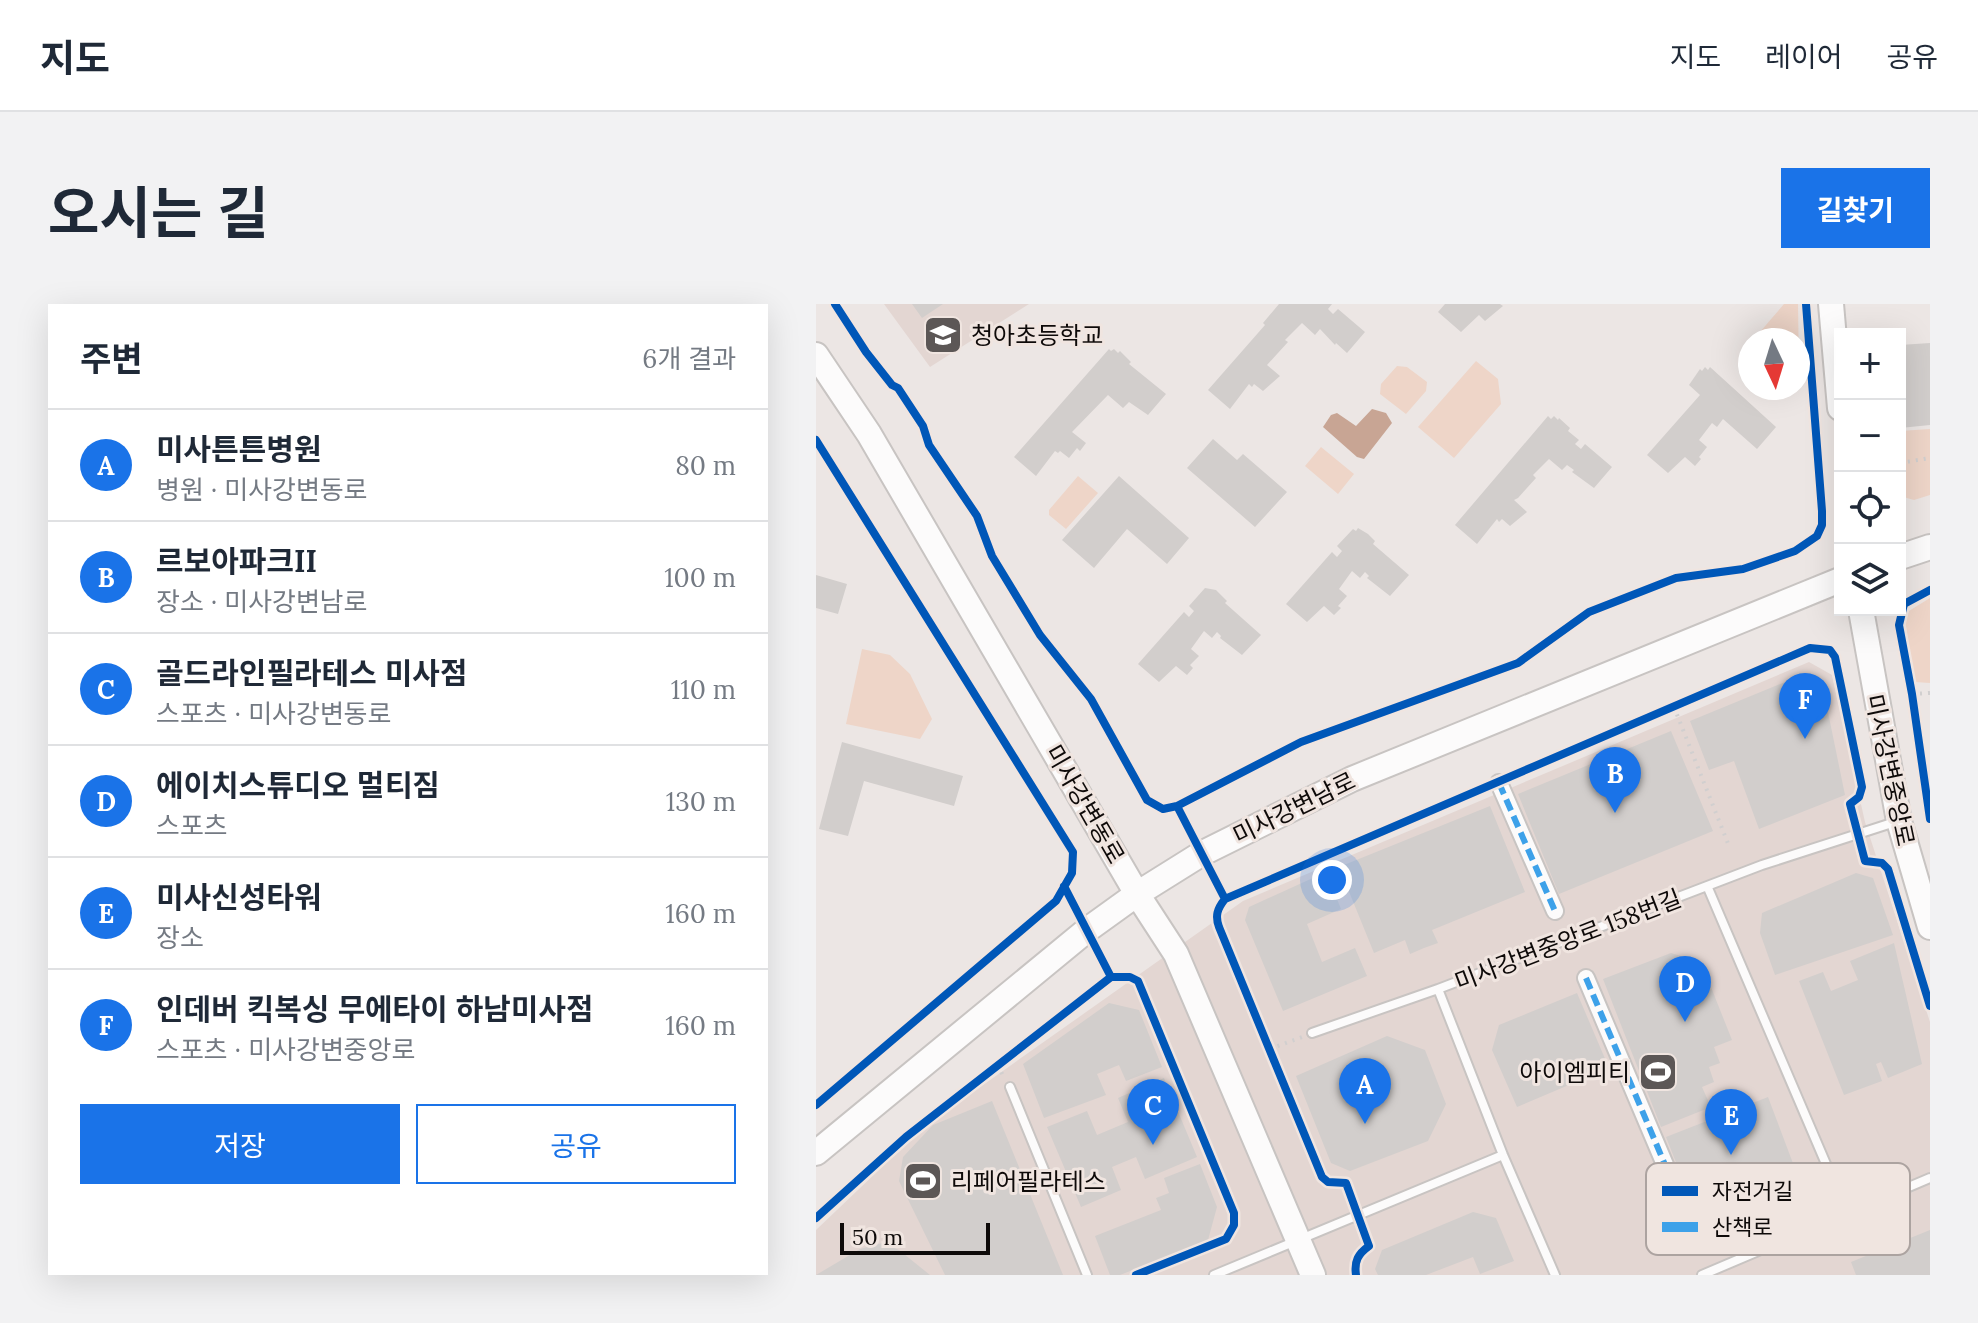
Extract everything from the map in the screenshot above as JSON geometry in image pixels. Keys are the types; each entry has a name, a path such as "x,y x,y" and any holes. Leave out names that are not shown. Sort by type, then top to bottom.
{"main road":[{"path":"1837,304 1840,400"},
{"name":"미사강변동로","path":"816,355 884,459 1137,894 1176,954 1313,1275"},
{"path":"1906,555 1930,547"},
{"name":"미사강변남로","path":"816,1153 1087,930 1201,854 1352,779 1834,582"},
{"name":"미사강변중앙로","path":"1862,616 1899,821 1930,927"}],"street":[{"path":"1499,783 1555,911"},
{"path":"1586,978 1664,1163"}],"lane":[{"name":"미사강변중앙로 158번길","path":"1555,1275 1503,1155 1438,989 1776,861 1899,821"},
{"path":"1708,888 1826,1163"},
{"path":"1312,1033 1438,989"},
{"path":"1010,1087 1087,1275"},
{"path":"1214,1275 1503,1155"},
{"path":"1910,1186 1930,1178"},
{"path":"1702,1275 1749,1255"}],"path":[{"path":"1906,462 1930,458"},
{"path":"1910,681 1914,707"},
{"path":"1912,694 1930,693"},
{"path":"1659,713 1687,701"},
{"path":"1674,707 1729,846"},
{"path":"1270,1049 1312,1033"},
{"path":"1264,1036 1275,1064"},
{"path":"986,1074 1009,1057"}],"shaded area":[{"name":"청아초등학교","path":"884,304 1029,304 930,367"},
{"path":"1784,304 1798,304 1798,328 1763,328"},
{"path":"1476,361 1498,379 1501,404 1454,458 1418,427"},
{"path":"1397,366 1407,367 1427,382 1426,391 1406,414 1380,394 1381,384"},
{"path":"1372,409 1386,413 1392,423 1364,459 1357,457 1323,427 1331,415 1337,413 1356,426"},
{"path":"1930,429 1930,495 1914,500 1906,498 1906,431"},
{"path":"1321,447 1354,474 1338,494 1305,466"},
{"path":"1078,476 1098,493 1066,529 1049,515 1049,510"},
{"path":"1930,598 1930,683 1915,682 1906,613"},
{"path":"862,649 890,655 910,674 932,719 920,739 846,724"},
{"path":"1809,662 1832,675 1865,822 1930,1022 1930,1275 816,1275 816,1230 925,1126 1243,901"}],"building":[{"path":"912,304 943,304 922,318"},
{"path":"1279,304 1332,304 1328,309 1333,314 1338,309 1365,332 1347,353 1320,329 1315,335 1302,323 1267,365 1280,376 1263,391 1249,384 1230,409 1208,390 1265,325 1263,323"},
{"path":"1445,304 1503,306 1485,321 1479,315 1461,332 1438,312"},
{"path":"1930,343 1930,425 1906,427 1906,345"},
{"path":"1109,349 1120,351 1131,362 1129,364 1166,394 1148,415 1129,402 1123,408 1108,395 1072,432 1086,443 1080,451 1077,448 1069,458 1055,451 1036,476 1014,457"},
{"path":"1710,367 1738,392 1738,400 1746,400 1776,427 1757,449 1723,419 1717,427 1712,423 1699,440 1707,447 1695,466 1685,457 1668,473 1647,455 1700,395 1689,385 1700,369"},
{"path":"1548,416 1551,419 1554,416 1559,418 1579,440 1575,444 1581,449 1585,444 1612,467 1594,488 1567,465 1562,470 1549,459 1533,475 1536,478 1514,500 1527,512 1510,526 1497,519 1477,544 1455,525"},
{"path":"1213,439 1237,460 1243,454 1287,492 1255,527 1187,468"},
{"path":"1119,476 1189,538 1167,564 1127,529 1094,568 1062,540"},
{"path":"1358,528 1409,575 1390,596 1367,578 1369,576 1365,572 1360,578 1352,571 1339,589 1347,596 1338,606 1341,608 1334,615 1324,606 1307,622 1286,604 1332,552 1337,557 1342,551 1337,546 1353,529 1356,531"},
{"path":"816,575 847,584 838,614 816,608"},
{"path":"1205,588 1216,590 1227,601 1225,603 1261,635 1242,655 1217,632 1212,638 1204,631 1191,649 1199,656 1190,665 1193,668 1187,675 1176,666 1159,682 1138,664 1184,612 1189,617 1194,611 1189,606"},
{"path":"1807,673 1822,683 1845,795 1759,829 1734,761 1709,770 1690,721"},
{"path":"1671,731 1713,831 1559,894 1518,794"},
{"path":"842,742 963,776 954,806 864,781 848,836 819,829"},
{"path":"1490,806 1525,892 1432,930 1438,943 1410,954 1405,940 1374,953 1339,867"},
{"path":"1326,872 1341,909 1307,924 1322,962 1355,948 1367,976 1283,1011 1245,920 1249,907"},
{"path":"1856,873 1873,878 1893,935 1775,975 1760,933 1762,913"},
{"path":"1894,943 1922,1064 1888,1078 1881,1062 1876,1064 1882,1081 1844,1095 1799,981 1823,972 1831,991 1858,980 1850,961"},
{"path":"1671,953 1701,962 1732,1040 1714,1047 1720,1063 1709,1067 1714,1082 1702,1087 1711,1107 1661,1127 1603,979"},
{"path":"1577,993 1609,1068 1517,1107 1492,1050 1499,1025"},
{"path":"1109,1003 1139,1010 1162,1067 1126,1081 1119,1065 1097,1074 1106,1095 1044,1118 1023,1064"},
{"path":"1387,1036 1425,1050 1446,1104 1428,1141 1350,1171 1331,1163 1296,1076"},
{"path":"1164,1078 1197,1157 1145,1179 1136,1157 1112,1167 1121,1190 1081,1207 1047,1127 1087,1111 1097,1135 1128,1122 1118,1098"},
{"path":"1768,1097 1793,1163 1676,1163 1666,1137"},
{"path":"992,1101 1063,1275 945,1275 899,1181 903,1157 933,1125"},
{"path":"1200,1164 1217,1207 1208,1240 1120,1275 1110,1275 1095,1236 1161,1210 1156,1198 1169,1193 1164,1178"},
{"path":"1473,1212 1496,1218 1514,1261 1480,1274 1473,1257 1426,1275 1378,1275 1375,1269 1382,1250"},
{"path":"1930,1230 1930,1275 1856,1275 1851,1262 1868,1255 1910,1255 1910,1238"},
{"path":"882,1243 899,1250 930,1275 816,1275 860,1249"}],"marked path":[{"path":"1499,783 1555,911"},
{"path":"1586,978 1664,1163"}],"cycle path":[{"path":"835,304 866,352 892,385 898,388 923,426 929,445 977,516 992,556 1040,635 1091,699 1147,800 1163,809 1177,806 1301,742 1518,663 1589,612 1676,578 1743,569 1795,551 1817,536 1822,525 1822,511 1806,304"},
{"path":"816,440 1073,852 1072,873 1056,901 816,1105"},
{"path":"1930,590 1904,604 1899,625 1930,819"},
{"path":"1356,1275 1358,1258 1369,1246 1346,1183 1328,1182 1322,1177 1219,927 1218,913 1225,899 1810,648 1830,650 1835,657 1862,787 1859,797 1850,804 1865,861 1882,863 1888,869 1930,1006"},
{"path":"1177,806 1225,899"},
{"path":"1064,886 1111,977"},
{"path":"816,1218 906,1137 1111,977 1130,977 1138,981 1234,1213 1234,1225 1226,1239 1136,1275"}],"place":[{"name":"청아초등학교","path":"943,335"},
{"name":"인데버 킥복싱 무에타이 하남미사점","path":"1805,739"},
{"name":"르보아파크II","path":"1615,813"},
{"name":"에이치스튜디오 멀티짐","path":"1685,1022"},
{"name":"아이엠피티","path":"1658,1072"},
{"name":"미사튼튼병원","path":"1365,1124"},
{"name":"골드라인필라테스 미사점","path":"1153,1145"},
{"name":"미사신성타워","path":"1731,1155"},
{"name":"리페어필라테스","path":"923,1181"}]}
